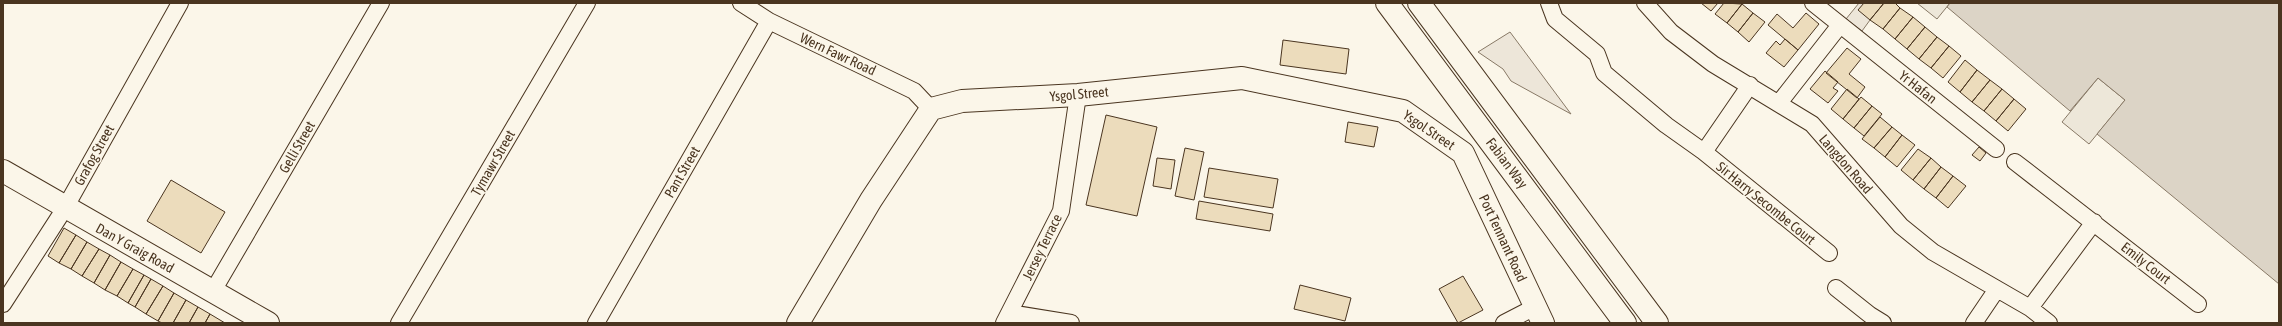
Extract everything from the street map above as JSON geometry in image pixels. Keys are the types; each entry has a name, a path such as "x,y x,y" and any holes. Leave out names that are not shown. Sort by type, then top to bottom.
{"main road":[{"name":"Fabian Way","path":"1387,3 1625,323"},
{"name":"Fabian Way","path":"1419,3 1657,323"},
{"name":"Ysgol Street","path":"931,109 962,101 1078,95 1242,78 1403,111 1463,153"},
{"path":"798,323 871,200 931,109"},
{"name":"Port Tennant Road","path":"1463,153 1506,240 1539,315"},
{"name":"Dan Y Graig Road","path":"3,171 64,208 268,323"}],"street":[{"name":"Grafog Street","path":"3,304 64,208 180,3"},
{"name":"Gelli Street","path":"213,291 381,3"},
{"name":"Tymawr Street","path":"399,323 587,3"},
{"name":"Wern Fawr Road","path":"741,3 769,21 914,91 931,109"},
{"name":"Sir Harry Secombe Court","path":"1549,3 1555,19 1597,54 1604,73 1666,125 1704,152 1829,252"},
{"name":"Langdon Road","path":"1645,3 1671,32 1713,64 1750,85 1812,124 1900,226 1933,252 2030,308 2049,323"},
{"name":"Yr Hafan","path":"1813,3 1996,149"},
{"name":"Pant Street","path":"596,323 769,21"},
{"path":"1779,103 1840,25"},
{"name":"Sir Harry Secombe Court","path":"1704,152 1750,85"},
{"name":"Jersey Terrace","path":"1007,318 1061,211 1078,95"},
{"name":"Emily Court","path":"2015,162 2198,304"},
{"path":"2030,308 2094,222"},
{"path":"1836,288 1870,315 1883,323"},
{"path":"1974,323 1997,289"},
{"path":"1504,323 1539,315"},
{"path":"1007,318 1071,323"}],"shaded area":[{"path":"1859,3 1864,3 1870,20 1862,31 1846,19"},
{"path":"1917,3 1950,3 1937,19"},
{"path":"1950,3 2279,3 2279,284 2097,134 2125,100 2098,78 2070,111 1947,7"},
{"path":"1510,32 1571,114 1511,81 1503,69 1478,52"},
{"path":"2098,78 2125,100 2089,144 2062,122"}],"building":[{"path":"1701,3 1718,3 1711,11"},
{"path":"1724,3 1742,4 1727,23 1715,14"},
{"path":"1864,3 1884,3 1870,20 1858,10"},
{"path":"1884,3 1895,3 1900,8 1883,29 1870,20"},
{"path":"1742,4 1753,13 1738,32 1727,23"},
{"path":"1900,8 1913,17 1895,39 1883,29"},
{"path":"1753,13 1765,22 1749,42 1738,32"},
{"path":"1806,13 1819,24 1798,50 1768,25 1777,14 1793,28"},
{"path":"1913,17 1925,27 1907,49 1895,39"},
{"path":"1925,27 1937,37 1919,59 1907,49"},
{"path":"1937,37 1949,46 1931,68 1919,59"},
{"path":"1785,39 1798,50 1784,67 1766,53 1776,41 1780,45"},
{"path":"1283,40 1349,49 1346,74 1280,65"},
{"path":"1949,46 1961,56 1943,78 1931,68"},
{"path":"1847,48 1861,59 1849,74 1865,87 1857,98 1826,73"},
{"path":"1965,60 1977,70 1960,92 1948,82"},
{"path":"1977,70 1990,80 1972,102 1960,92"},
{"path":"1825,71 1838,82 1833,88 1838,91 1828,103 1810,89"},
{"path":"1990,80 2002,89 1984,111 1972,102"},
{"path":"1847,89 1859,99 1843,119 1831,109"},
{"path":"2002,89 2014,99 1996,121 1984,111"},
{"path":"1861,97 1872,106 1854,128 1843,119"},
{"path":"2014,99 2026,109 2008,131 1996,121"},
{"path":"1872,106 1882,114 1864,136 1854,128"},
{"path":"1106,115 1157,127 1137,216 1086,205"},
{"path":"1880,117 1892,127 1874,148 1862,139"},
{"path":"1348,122 1378,127 1374,147 1345,142"},
{"path":"1892,127 1902,135 1885,157 1874,148"},
{"path":"1902,135 1915,145 1897,167 1885,157"},
{"path":"1979,147 1986,153 1980,161 1972,155"},
{"path":"1185,148 1204,152 1194,200 1175,196"},
{"path":"1918,149 1931,158 1913,180 1901,170"},
{"path":"1157,158 1175,160 1171,189 1153,186"},
{"path":"1931,158 1941,167 1924,189 1913,180"},
{"path":"1941,167 1953,176 1936,198 1924,189"},
{"path":"1209,168 1278,179 1273,208 1204,197"},
{"path":"1953,176 1966,186 1948,208 1936,198"},
{"path":"171,180 225,212 201,253 147,221"},
{"path":"1199,201 1273,214 1270,231 1196,219"},
{"path":"64,228 76,235 59,263 48,256"},
{"path":"76,235 87,242 71,269 59,263"},
{"path":"87,242 99,249 82,276 71,269"},
{"path":"99,249 110,255 94,283 82,276"},
{"path":"110,255 121,262 105,290 94,283"},
{"path":"121,262 133,269 117,296 105,290"},
{"path":"133,269 144,275 128,303 117,296"},
{"path":"144,275 151,279 135,307 128,303"},
{"path":"1463,276 1483,310 1458,323 1439,289"},
{"path":"151,279 163,286 146,314 135,307"},
{"path":"1300,285 1351,298 1345,321 1294,309"},
{"path":"163,286 174,293 158,321 146,314"},
{"path":"174,293 186,300 173,323 162,323 158,321"},
{"path":"186,300 198,307 189,323 173,323"},
{"path":"198,307 210,314 205,323 189,323"},
{"path":"210,314 225,323 205,323"}]}
